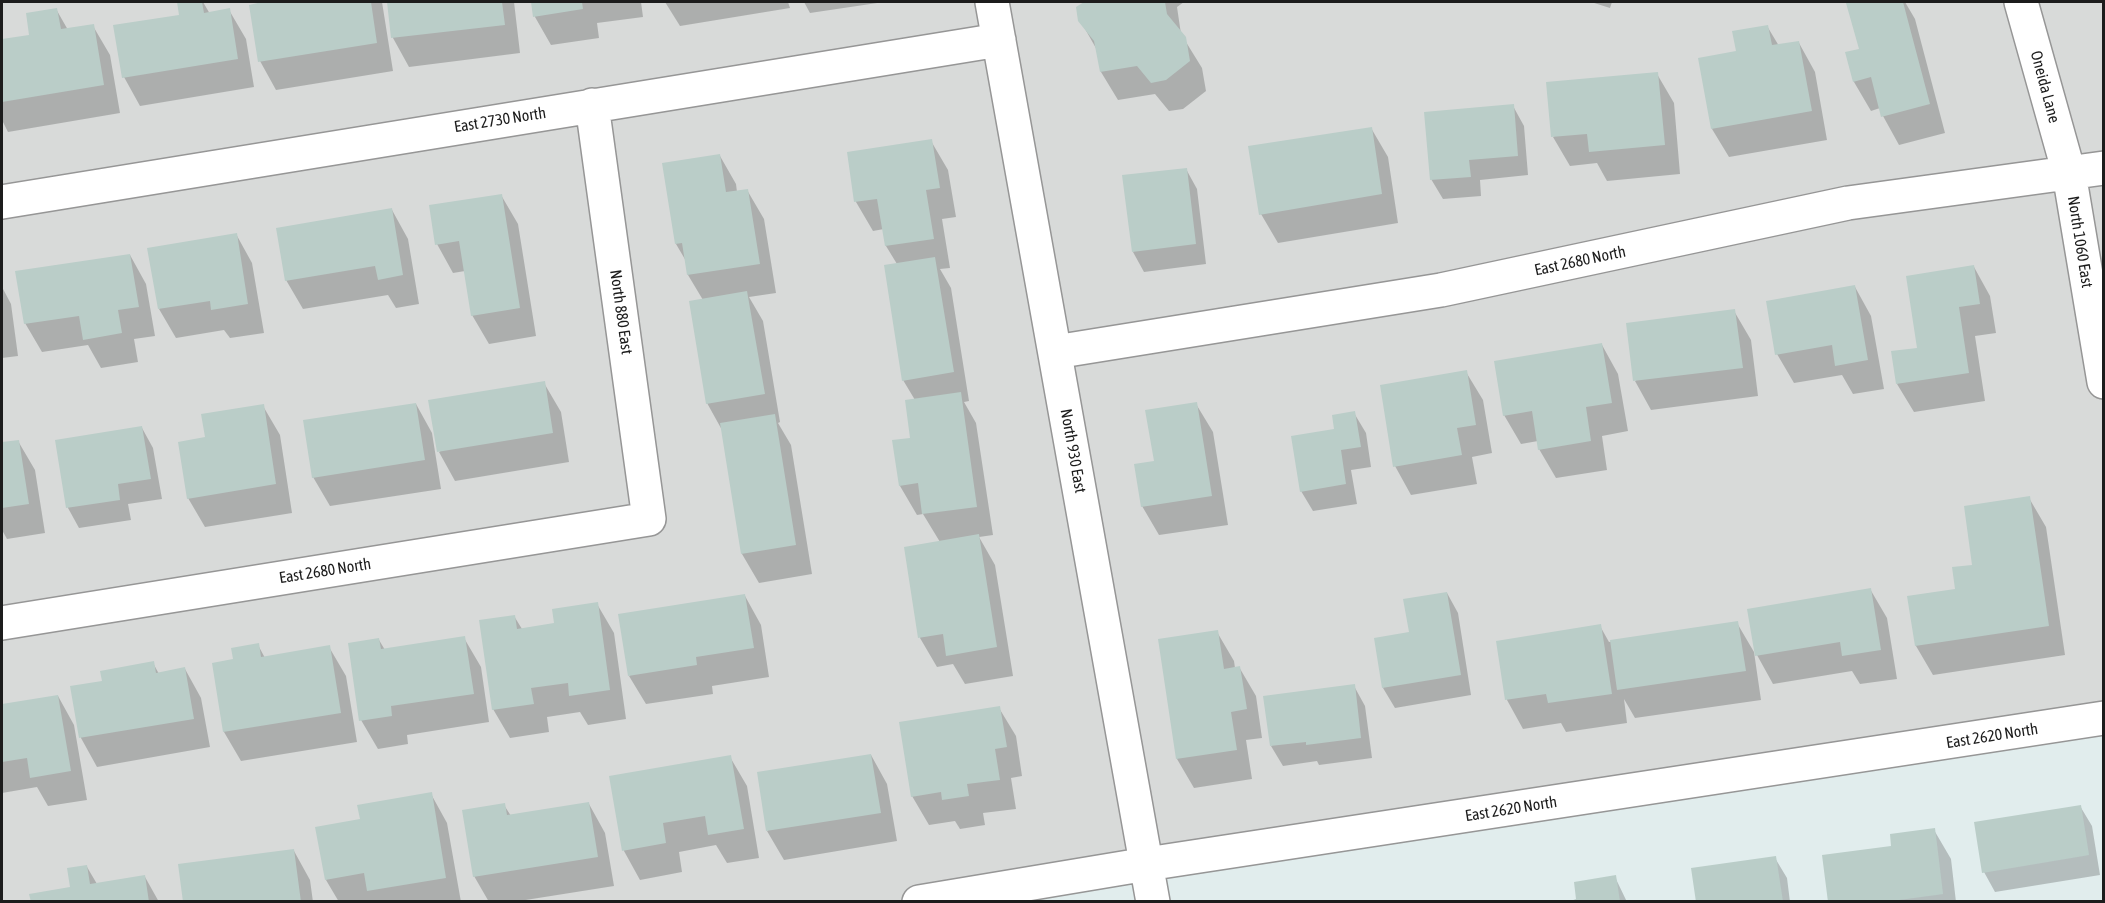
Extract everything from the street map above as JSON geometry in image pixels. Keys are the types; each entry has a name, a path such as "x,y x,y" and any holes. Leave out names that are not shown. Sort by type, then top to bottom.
{"street":[{"name":"North 930 East","path":"992,2 1153,902"},
{"name":"Oneida Lane","path":"2021,2 2069,173"},
{"name":"East 2730 North","path":"2,202 999,40"},
{"name":"North 880 East","path":"592,105 650,519"},
{"name":"East 2680 North","path":"1055,352 1441,290 1848,203 2103,168"},
{"name":"North 1060 East","path":"2069,173 2103,382"},
{"name":"East 2680 North","path":"2,623 650,519"},
{"name":"East 2620 North","path":"919,902 1147,864 2103,718"}],"shaded area":[{"path":"2,2 2103,2 2103,710 912,901 2,902"}],"building":[{"path":"177,2 202,2 204,13 230,8 238,59 122,78 113,25 179,15"},
{"path":"262,2 371,2 377,43 258,62 249,5"},
{"path":"387,2 502,2 505,25 391,38"},
{"path":"531,2 582,2 583,9 533,17"},
{"path":"1084,2 1165,2 1167,14 1186,37 1190,61 1166,80 1151,83 1137,66 1100,72 1094,41 1078,21 1076,7"},
{"path":"1903,2 1930,104 1881,117 1871,77 1853,82 1845,52 1859,49 1846,3"},
{"path":"57,8 61,29 94,24 104,85 2,102 2,39 29,35 26,13"},
{"path":"1768,25 1772,45 1799,41 1812,111 1711,129 1698,58 1736,51 1732,31"},
{"path":"1658,72 1665,145 1589,152 1587,134 1551,137 1546,82"},
{"path":"1514,104 1518,156 1469,160 1471,177 1430,180 1424,112"},
{"path":"1372,127 1382,194 1259,215 1248,146"},
{"path":"932,139 940,188 926,190 934,239 885,246 877,199 854,202 847,152"},
{"path":"720,154 726,192 748,189 760,264 687,275 682,243 675,244 662,163"},
{"path":"1187,168 1196,244 1132,252 1122,175"},
{"path":"502,194 520,308 471,316 459,241 435,245 429,205"},
{"path":"392,208 403,275 378,280 375,266 285,281 276,228"},
{"path":"237,233 248,304 211,310 210,301 158,309 147,248"},
{"path":"130,254 139,307 118,310 122,333 83,340 79,316 24,324 15,271"},
{"path":"935,257 954,372 902,381 884,265"},
{"path":"1974,265 1980,304 1959,307 1969,373 1896,384 1891,351 1917,348 1906,276"},
{"path":"1855,285 1868,360 1835,366 1832,345 1775,355 1766,301"},
{"path":"747,291 765,394 706,404 689,301"},
{"path":"1735,309 1743,368 1633,381 1626,323"},
{"path":"1602,343 1612,403 1586,407 1591,441 1538,450 1532,411 1503,416 1494,361"},
{"path":"1467,370 1476,425 1457,428 1462,455 1393,467 1380,385"},
{"path":"545,381 553,433 437,452 428,400"},
{"path":"961,392 977,507 922,514 918,483 899,486 892,440 910,438 905,400"},
{"path":"1197,402 1212,496 1141,507 1134,464 1154,461 1145,410"},
{"path":"416,403 425,460 312,478 303,420"},
{"path":"264,404 276,484 187,499 178,442 205,437 201,414"},
{"path":"1355,411 1361,447 1341,450 1346,484 1300,492 1291,436 1334,429 1332,415"},
{"path":"775,414 796,545 741,554 720,423"},
{"path":"142,426 151,479 118,484 120,500 66,508 55,440"},
{"path":"19,440 29,504 2,508 2,442"},
{"path":"2030,496 2049,626 1915,646 1907,596 1955,589 1952,567 1972,565 1964,506"},
{"path":"979,534 997,647 946,656 943,634 918,638 904,547"},
{"path":"1871,588 1881,650 1842,656 1840,642 1755,656 1747,609"},
{"path":"1447,592 1461,675 1382,688 1374,638 1409,632 1403,599"},
{"path":"745,594 754,648 696,657 697,665 628,676 618,614"},
{"path":"598,602 610,690 569,696 568,683 531,688 534,704 492,710 479,620 515,615 517,629 554,623 552,609"},
{"path":"1738,621 1746,671 1617,690 1610,640"},
{"path":"1601,624 1612,694 1548,703 1546,694 1505,700 1496,641"},
{"path":"1218,630 1224,669 1240,666 1247,709 1231,712 1237,750 1176,759 1158,639"},
{"path":"465,636 474,694 391,706 392,716 359,721 348,643 379,638 381,649"},
{"path":"259,643 261,657 330,645 341,713 223,732 212,663 233,659 231,648"},
{"path":"154,661 156,673 185,667 194,719 79,738 70,686 102,681 100,671"},
{"path":"1355,684 1361,738 1306,745 1306,742 1270,746 1263,696"},
{"path":"58,695 71,771 30,778 27,758 2,762 2,704"},
{"path":"1000,706 1007,747 995,749 1000,780 967,784 969,796 942,800 941,792 911,797 899,722"},
{"path":"871,754 881,813 766,831 757,772"},
{"path":"731,755 744,829 708,835 705,816 663,823 666,843 622,851 609,776"},
{"path":"432,792 446,878 367,891 364,873 325,880 315,827 360,819 357,805"},
{"path":"589,802 598,857 473,877 462,810 505,803 507,815"},
{"path":"2081,805 2089,855 1982,873 1974,822"},
{"path":"1935,828 1943,894 1884,902 1828,902 1822,855 1891,846 1890,834"},
{"path":"294,849 301,902 183,902 178,864"},
{"path":"1776,856 1783,902 1696,902 1691,868"},
{"path":"87,865 90,884 145,875 149,902 31,902 29,894 70,887 67,868"},
{"path":"1616,875 1620,902 1568,902 1576,899 1574,882"}]}
